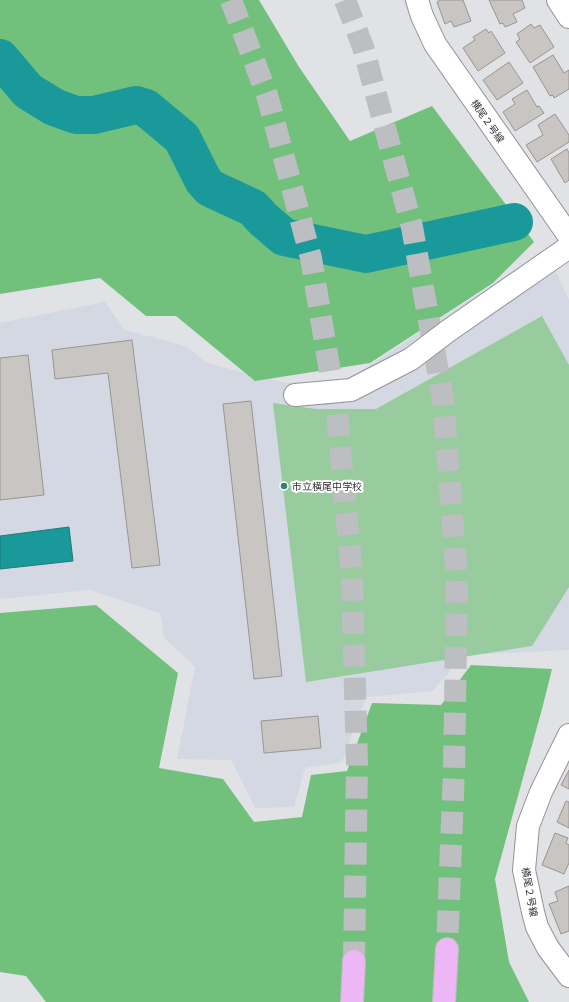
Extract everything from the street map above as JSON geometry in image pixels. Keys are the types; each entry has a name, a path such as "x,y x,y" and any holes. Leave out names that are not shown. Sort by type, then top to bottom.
{"highway":[{"path":"444,1002 447,948"},
{"path":"352,1002 354,961"}],"street":[{"name":"横尾２号線","path":"417,0 422,16 435,44 569,236"},
{"path":"558,0 569,17"},
{"path":"295,395 351,390 411,359 448,331 569,247"},
{"name":"横尾２号線","path":"569,735 542,792 528,826 524,870 537,927 548,948 569,976"}],"shaded area":[{"name":"市立横尾中学校","path":"546,250 569,300 569,650 464,655 433,691 366,697 342,762 305,768 294,807 255,808 231,760 177,759 195,667 164,637 160,613 90,590 0,599 0,323 105,302 125,330 186,346 207,363 286,383 347,380"}],"green space":[{"path":"0,0 259,0 299,67 350,141 432,106 534,242 493,283 370,363 255,381 176,316 146,316 100,278 0,294"},
{"path":"542,316 569,365 569,587 532,646 306,682 273,403 316,409 376,409"},
{"path":"96,605 178,673 159,768 223,779 254,822 302,817 311,775 347,771 372,703 441,705 471,665 552,669 495,879 509,962 529,1002 46,1002 26,976 0,972 0,613"}],"water":[{"path":"69,527 73,561 0,569 0,536"}],"building":[{"path":"440,0 463,0 471,21 454,27 451,21 445,24 437,2"},
{"path":"489,0 522,0 525,8 513,14 517,22 505,27 503,23 500,24"},
{"path":"531,24 534,28 540,25 554,47 530,63 516,42 520,39 517,34"},
{"path":"486,29 489,33 491,31 505,53 478,71 463,48 475,40 473,37"},
{"path":"553,55 564,73 569,70 569,89 554,98 553,95 550,96 533,67"},
{"path":"509,62 523,83 497,100 483,80"},
{"path":"527,90 537,107 539,106 544,113 515,131 503,112 515,104 512,99"},
{"path":"555,114 569,135 569,142 537,162 526,145 543,135 538,125"},
{"path":"567,149 569,153 569,180 565,183 551,159"},
{"path":"132,340 160,565 132,568 108,373 55,379 52,350"},
{"path":"28,355 44,495 0,500 0,358"},
{"path":"251,401 282,676 254,679 223,404"},
{"path":"318,716 321,748 264,753 261,721"},
{"path":"569,770 569,789 561,785"},
{"path":"566,801 569,802 569,828 557,822"},
{"path":"555,833 568,838 566,843 569,845 569,863 564,874 542,865"},
{"path":"569,886 569,931 561,934 549,904 558,901 555,892"}],"waterway":[{"path":"0,58 28,91 54,107 76,115 94,115 136,105 146,108 182,138 203,180 210,188 253,208 263,219 284,237 366,254 514,222"}],"tunnel":[{"path":"231,0 267,95 311,258 337,414 352,574 357,764 354,961"},
{"path":"345,0 363,47 412,227 443,399 457,578 454,769 447,949"}],"place":[{"name":"市立横尾中学校","path":"284,486"}]}
